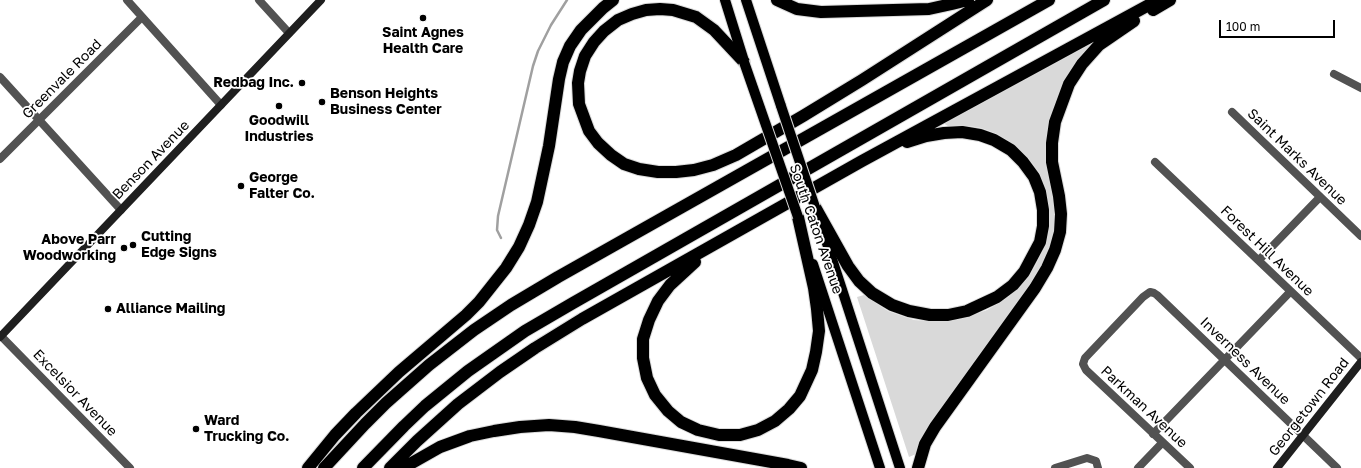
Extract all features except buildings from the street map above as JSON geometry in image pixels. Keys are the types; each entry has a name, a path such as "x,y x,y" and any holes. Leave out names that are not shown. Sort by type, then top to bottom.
{"highway":[{"path":"308,468 335,435 377,392 479,302 506,268 519,247 537,202 548,153 563,62 570,46 580,30 613,0"},
{"path":"603,8 623,0"},
{"path":"777,0 797,8 822,12 929,9 968,0"},
{"path":"744,62 714,30 696,17 673,10 660,9 639,12 618,20 604,31 594,42 585,56 580,71 578,83 579,104 589,131 598,143 624,164 639,169 658,172 676,172 713,165 736,155 803,116 987,0"},
{"path":"324,468 365,424 413,379 452,346 511,305 1049,0"},
{"path":"363,468 404,426 446,388 525,331 573,302 1104,0"},
{"path":"390,468 458,404 535,348 582,319 862,161 1158,0"},
{"path":"918,468 925,444 935,427 1035,288 1047,268 1055,250 1060,232 1061,214 1052,162 1052,143 1055,122 1069,84 1082,64 1099,45 1122,28 1170,0"},
{"path":"815,207 848,266 859,281 872,293 892,305 909,311 930,314 948,314 966,311 997,297 1013,285 1024,272 1040,242 1043,226 1043,210 1040,192 1034,177 1023,162 1011,150 994,140 980,135 962,132 944,133 926,136 907,142 862,161"},
{"path":"728,237 687,268 670,285 658,301 649,320 643,339 643,358 647,378 655,395 668,411 698,430 719,435 740,435 758,430 775,421 789,409 800,396 812,370 819,331 814,288 798,217"},
{"path":"403,468 440,447 470,436 520,427 549,425 599,431 801,468"}],"main road":[{"name":"South Caton Avenue","path":"725,0 744,62 859,399 880,468"},
{"name":"South Caton Avenue","path":"746,0 900,468"}],"street":[{"path":"127,0 221,105"},
{"path":"259,0 289,33"},
{"name":"Benson Avenue","path":"1,337 321,0"},
{"name":"Greenvale Road","path":"0,159 142,16"},
{"path":"1334,74 1361,88"},
{"path":"0,77 121,210"},
{"name":"Saint Marks Avenue","path":"1232,112 1361,236"},
{"name":"Forest Hill Avenue","path":"1155,162 1361,358"},
{"path":"1259,260 1320,196"},
{"name":"Inverness Avenue","path":"1083,364 1085,358 1143,297 1150,292 1154,293 1337,468"},
{"path":"1154,434 1290,292"},
{"name":"Excelsior Avenue","path":"1,337 130,468"},
{"name":"Georgetown Road","path":"1277,468 1361,362"},
{"name":"Parkman Avenue","path":"1083,364 1086,370 1190,468"},
{"path":"1138,468 1162,443"},
{"path":"1055,468 1087,458 1096,461 1098,468"}],"shaded area":[{"path":"1091,44 1071,69 1059,94 1051,122 1056,220 1052,245 1044,264 923,436 916,454 909,457 857,297 864,295 888,311 914,320 942,322 961,319 987,310 1002,301 1018,288 1034,268 1044,248 1049,229 1047,196 1040,176 1033,164 1020,150 997,134 981,128 969,126 948,126 943,123"}],"waterway":[{"path":"501,238 497,230 498,216 533,66 538,51 551,25 567,0"}],"place":[{"name":"Saint Agnes Health Care","path":"423,18"},
{"name":"Redbag Inc.","path":"302,83"},
{"name":"Benson Heights Business Center","path":"322,102"},
{"name":"Goodwill Industries","path":"279,106"},
{"name":"George Falter Co.","path":"241,186"},
{"name":"Cutting Edge Signs","path":"133,245"},
{"name":"Above Parr Woodworking","path":"124,248"},
{"name":"Alliance Mailing","path":"108,309"},
{"name":"Ward Trucking Co.","path":"196,429"}]}
